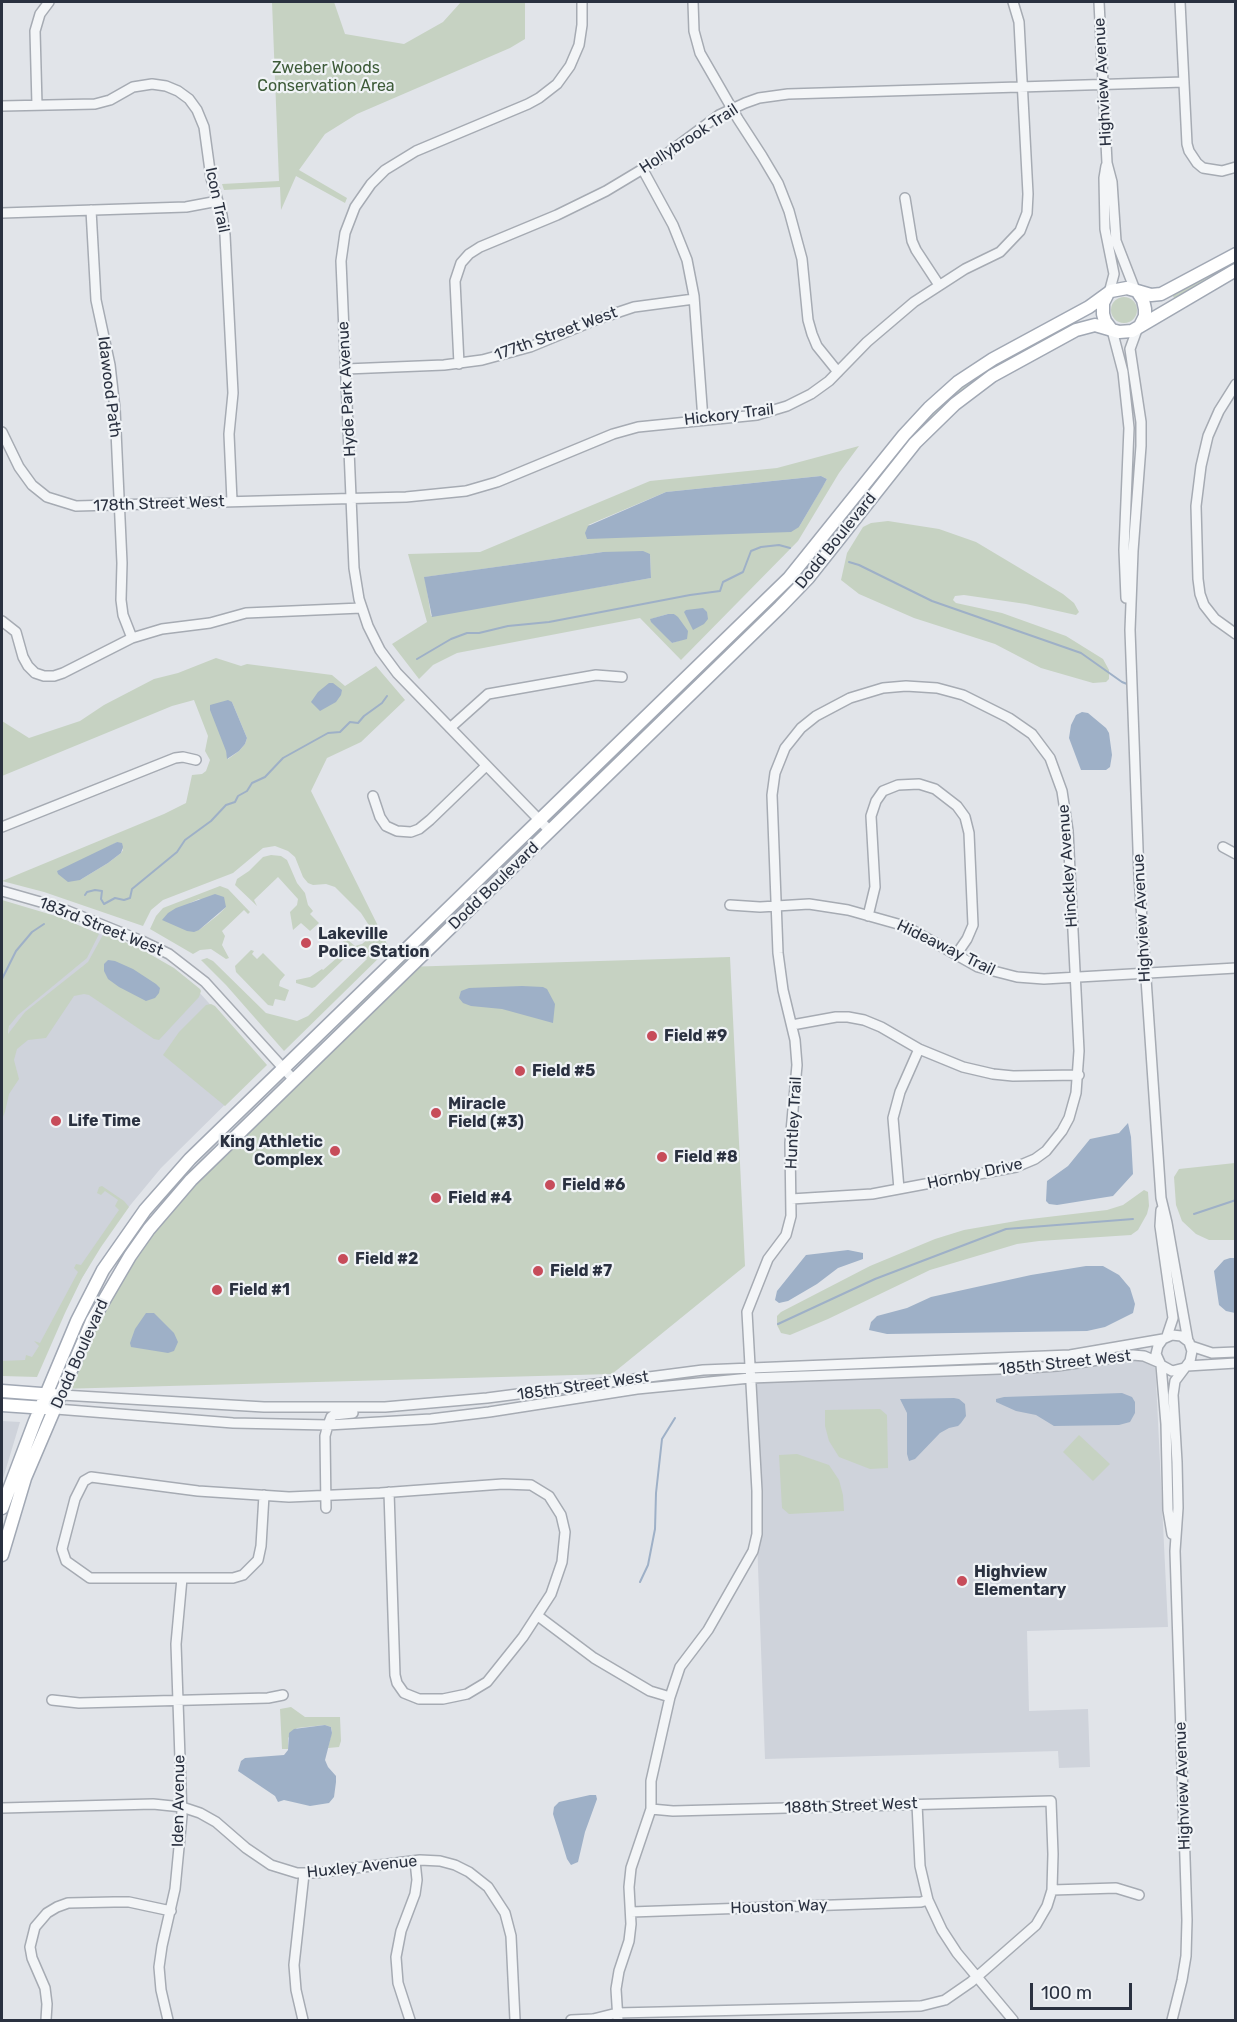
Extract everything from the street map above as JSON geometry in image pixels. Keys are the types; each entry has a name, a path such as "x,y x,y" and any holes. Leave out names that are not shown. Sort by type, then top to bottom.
{"main road":[{"path":"1236,254 1165,292 1154,295 1123,288 1108,294 1103,303 1105,321 1111,329 1128,332 1236,270"},
{"path":"1136,291 1143,300 1145,309 1139,327"},
{"name":"Dodd Boulevard","path":"2,1508 40,1408 87,1300 104,1270 145,1210 190,1159 789,578 904,435 941,397 993,359 1089,307 1108,294"},
{"name":"Dodd Boulevard","path":"2,1555 25,1478 92,1321 122,1268 149,1229 190,1180 808,578 909,451 935,422 992,376 1066,336 1089,326 1111,329"},
{"name":"185th Street West","path":"2,1390 62,1395"},
{"name":"185th Street West","path":"2,1405 56,1409"}],"street":[{"path":"36,105 34,31 40,14 49,2"},
{"name":"Hyde Park Avenue","path":"550,831 390,664 371,633 361,608 354,568 341,261 345,233 355,207 379,176 399,160 416,151 528,104 557,84 570,66 579,45 582,2"},
{"path":"693,2 694,32 700,53 762,156 787,204 802,259 808,320 812,334 817,346 838,372"},
{"name":"Hickory Trail","path":"352,498 423,496 466,490 513,477 625,430 650,424 757,415 787,406 821,388 890,321 939,285 1000,252 1014,239 1024,223 1028,204 1019,22 1014,2"},
{"name":"Highview Avenue","path":"1099,2 1107,163 1112,182 1116,241 1136,291"},
{"path":"1180,2 1187,144 1192,157 1203,168 1213,171 1236,167"},
{"name":"Hollybrook Trail","path":"459,364 455,281 465,258 480,247 577,206 643,170 732,108 759,98 788,94 1184,82"},
{"name":"Icon Trail","path":"2,106 95,104 110,100 133,87 146,84 159,84 178,91 194,104 200,116 225,235 232,386 228,434 232,501"},
{"name":"Highview Avenue","path":"1107,163 1104,178 1105,229 1114,274 1108,294"},
{"path":"643,170 681,242 692,278 703,420"},
{"path":"905,198 912,241 939,285"},
{"path":"2,213 186,207 218,201"},
{"name":"Idawood Path","path":"91,210 96,300 114,395 122,605 132,638"},
{"name":"177th Street West","path":"346,369 459,364 530,347 615,312 634,307 694,299"},
{"name":"Highview Avenue","path":"1139,327 1131,350 1141,446 1132,551 1130,630 1144,973 1162,1205 1160,1226 1173,1318 1157,1350 1166,1418 1168,1510 1175,1551"},
{"name":"Highview Avenue","path":"1111,329 1123,372 1130,428 1124,550 1125,588 1130,630"},
{"path":"1236,384 1219,411 1208,436 1201,466 1196,506 1200,594 1204,605 1215,619 1236,634"},
{"name":"178th Street West","path":"2,432 24,476 32,485 47,497 76,506 352,498"},
{"path":"2,621 16,632 24,661 28,666 35,673 54,676 132,638 162,629 210,623 251,612 361,608"},
{"path":"450,728 488,694 596,675 622,677"},
{"name":"Hinckley Avenue","path":"777,905 773,788 779,760 792,738 816,716 859,694 883,688 906,686 945,690 979,702 1021,725 1040,744 1053,764 1066,812 1075,977"},
{"path":"2,827 175,758 196,760"},
{"path":"373,796 380,817 386,826 397,831 411,832 430,820 486,766"},
{"path":"868,916 875,886 871,816 876,801 883,791 898,785 919,784 935,789 955,802 968,827 973,925 956,955"},
{"path":"1224,847 1236,854"},
{"name":"183rd Street West","path":"2,891 58,907 142,940 169,954 205,982 294,1080"},
{"name":"Hideaway Trail","path":"730,905 753,907 823,905 868,916 905,926 978,967 1001,975 1026,978 1075,977 1236,968"},
{"name":"Huntley Trail","path":"651,1809 651,1780 670,1697 680,1667 708,1630 753,1551 758,1526 747,1312 768,1259 786,1235 791,1216 790,1143 797,1065 778,953 777,905"},
{"name":"Hornby Drive","path":"791,1198 872,1194 1016,1167 1035,1159 1054,1141 1069,1118 1079,1075 1075,977"},
{"path":"792,1025 848,1017 881,1027 919,1049 963,1067 1013,1076 1079,1075"},
{"path":"899,1189 893,1118 900,1092 919,1049"},
{"name":"Highview Avenue","path":"1162,1205 1192,1356 1175,1381 1173,1395 1177,1462 1178,1508 1175,1551 1187,1920 1186,1956 1172,2020"},
{"path":"1165,1338 1181,1336 1190,1343 1212,1353 1236,1352"},
{"name":"185th Street West","path":"62,1395 264,1407 385,1407 487,1398 663,1375 749,1367 1063,1355 1113,1349 1165,1338"},
{"name":"185th Street West","path":"56,1409 233,1423 328,1425 431,1419 637,1389 750,1378 987,1371 1057,1366 1133,1355 1144,1356 1160,1363"},
{"path":"1160,1363 1172,1371 1186,1367 1236,1363"},
{"path":"326,1508 325,1436 331,1417 385,1407"},
{"path":"264,1495 258,1560 243,1575 233,1578 90,1578 66,1561 62,1549 75,1499 84,1481 91,1477 198,1491 264,1495 326,1496 518,1483 531,1485 549,1496 561,1515 565,1540 557,1579 538,1616 495,1673 478,1688 466,1694 443,1699 419,1699 400,1689 395,1675 389,1492"},
{"name":"Iden Avenue","path":"168,2020 159,1968 177,1878 182,1807 176,1644 182,1578"},
{"path":"538,1616 594,1658 650,1690 670,1697"},
{"path":"52,1700 70,1703 268,1698 283,1695"},
{"name":"188th Street West","path":"651,1809 673,1811 1051,1801 1053,1890"},
{"name":"Huxley Avenue","path":"2,1808 153,1804 182,1807 216,1822 246,1848 271,1865 304,1874 415,1861 440,1861 462,1868 482,1881 498,1899 505,1913 511,1936 515,2020"},
{"path":"917,1804 920,1866 928,1900 942,1930 977,1977 1014,2020"},
{"path":"617,2017 616,1989 619,1971 629,1941 631,1868 651,1809"},
{"path":"410,2020 398,1983 396,1957 401,1931 416,1894 415,1861"},
{"path":"303,2020 296,1990 294,1965 304,1874"},
{"path":"571,2020 921,2006 945,2000 977,1977 1036,1925 1053,1890 1116,1888 1139,1895"},
{"name":"Houston Way","path":"631,1912 928,1900"},
{"path":"46,2020 45,1988 32,1958 30,1947 35,1927 46,1913 68,1904 114,1902 129,1902 171,1911"}],"shaded area":[{"path":"75,924 120,942 198,991 265,1065 161,1168 123,1214 98,1250 66,1306 40,1365 2,1366 2,1074 13,1001"},
{"name":"Highview Elementary","path":"1155,1360 1168,1627 1027,1631 1029,1711 1088,1709 1090,1767 1059,1768 1058,1751 765,1759 751,1374"},
{"path":"2,1421 20,1422 2,1482"}],"green space":[{"name":"Zweber Woods Conservation Area","path":"272,2 334,2 345,34 404,44 443,22 461,2 525,2 525,39 510,48 357,114 325,134 299,170 347,198 345,203 296,176 281,210 280,187 224,190 222,184 279,181"},
{"path":"1235,259 1235,264 1175,300 1172,294"},
{"path":"1124,297 1134,300 1137,310 1134,320 1124,323 1114,320 1111,310 1114,300"},
{"path":"1070,322 1072,327 975,383 789,591 642,735 639,733 766,608 931,412 968,381"},
{"path":"859,446 839,473 798,541 681,660 640,618 457,653 433,665 419,679 392,644 427,622 408,554 480,552 650,481 777,468","holes":["821,476 827,479 799,527 588,525 666,492","603,552 650,554 651,578 431,616 425,577","674,614 687,638 672,643 651,619"]},
{"path":"888,521 939,529 976,542 1063,594 1074,603 1079,612 1076,615 1026,604 964,595 955,596 953,600 956,603 1002,613 1066,636 1103,659 1109,670 1109,679 1106,682 1093,683 1041,668 995,644 914,618 859,594 841,580 847,553 863,527 871,523"},
{"path":"216,658 241,666 247,664 332,675 345,686 376,666 405,700 361,742 327,758 311,791 389,948 284,1051 201,960 207,958 213,961 266,1013 297,1021 308,1016 367,959 362,953 357,956 340,938 343,936 355,946 368,939 370,927 361,913 335,887 308,883 295,857 288,851 275,846 263,848 233,873 163,900 151,910 143,926 44,892 2,881 186,803 192,775 206,771 210,760 205,751 208,736 194,700 172,706 2,776 2,721 29,738 80,721 104,705 154,679 178,673","holes":["232,702 247,738 239,751 228,759 226,751","117,842 123,850 121,853 80,880 105,849"]},
{"path":"281,856 287,860 297,883 305,893 308,905 313,911 310,914 319,923 310,931 301,923 293,930 290,912 297,905 298,899 278,877 254,900 257,906 235,885 237,879 263,857"},
{"path":"220,886 228,889 250,912 248,914 244,910 222,931 225,936 222,945 229,958 226,959 211,949 200,950 193,954 150,929 163,908","holes":["199,899 226,907 199,930 190,903"]},
{"path":"2,900 59,917 99,934 87,958 18,1015 9,1026 8,1034 25,1012 88,962 104,933 141,949 174,968 200,989 199,997 159,1040 154,1039 89,995 74,996 46,1038 28,1040 17,1049 14,1060 19,1079 9,1094 2,1119"},
{"path":"448,917 450,919 404,967 730,957 745,1266 612,1374 58,1389 124,1272 206,1158"},
{"path":"251,950 254,951 252,954 257,959 263,953 285,975 279,986 289,990 285,1001 275,999 273,1006 268,1005 236,972 235,966"},
{"path":"345,951 347,956 315,987 296,983 296,980 310,977 323,970"},
{"path":"211,1004 267,1065 225,1106 163,1055 179,1032 206,1005"},
{"path":"1235,1163 1235,1240 1209,1240 1196,1234 1182,1221 1176,1205 1174,1177 1179,1169"},
{"path":"102,1186 129,1207 82,1278 37,1377 2,1376 2,1361 25,1360 26,1355 32,1357 39,1346 34,1341 40,1343 78,1272 74,1268 76,1264 81,1265 119,1210 115,1206 118,1200 105,1191 101,1195 97,1193 99,1187"},
{"path":"1144,1190 1148,1192 1147,1214 1138,1230 1131,1235 1017,1244 930,1270 790,1335 781,1333 777,1325 777,1316 781,1312 870,1266 935,1239 964,1230 1022,1220 1107,1210 1123,1205"},
{"path":"880,1409 887,1415 888,1468 870,1469 839,1457 829,1441 825,1426 825,1410"},
{"path":"1079,1435 1110,1464 1093,1481 1063,1452"},
{"path":"797,1454 829,1465 839,1480 844,1511 789,1514 782,1508 779,1455"},
{"path":"291,1707 305,1717 340,1717 339,1747 328,1748 332,1731 331,1727 325,1725 297,1728 288,1738 288,1749 282,1749 280,1709"}],"water":[{"path":"821,476 827,479 799,527 791,532 587,539 585,533 588,526 666,492"},
{"path":"643,551 650,554 651,578 432,617 424,577 603,552"},
{"path":"703,608 707,612 708,619 693,630 684,612"},
{"path":"668,614 678,617 688,631 687,639 672,643 651,622 650,619"},
{"path":"329,683 333,683 342,690 341,695 336,702 320,711 311,702"},
{"path":"228,700 232,702 247,738 239,751 227,759 210,705"},
{"path":"1082,712 1088,713 1109,733 1112,755 1110,767 1106,770 1081,770 1069,738 1071,725 1076,715"},
{"path":"117,842 122,843 121,853 80,880 68,882 58,874 57,871"},
{"path":"215,894 224,897 226,907 199,930 187,931 162,920 176,908"},
{"path":"108,960 133,969 156,984 160,988 159,993 155,998 146,1001 119,987 108,979 104,971 104,964"},
{"path":"522,986 547,989 555,1004 553,1023 502,1009 471,1006 463,1003 459,998 461,991 469,988"},
{"path":"1128,1123 1133,1174 1113,1196 1057,1205 1046,1201 1047,1181 1068,1166 1090,1139 1119,1133"},
{"path":"848,1250 863,1253 863,1259 838,1268 788,1301 779,1303 775,1300 777,1291 806,1255"},
{"path":"1235,1258 1235,1313 1226,1311 1219,1305 1214,1271 1224,1260"},
{"path":"1086,1266 1103,1266 1119,1275 1130,1288 1135,1304 1133,1313 1105,1327 1087,1331 887,1334 869,1330 871,1322 877,1316 907,1308 931,1297 1031,1275"},
{"path":"146,1313 154,1313 174,1333 178,1342 174,1351 168,1353 131,1347 130,1343 135,1329"},
{"path":"1122,1393 1132,1397 1135,1402 1135,1413 1130,1422 1119,1425 1054,1426 1036,1415 1016,1411 996,1402 996,1399 1004,1397"},
{"path":"954,1398 965,1404 966,1416 961,1423 940,1433 915,1459 909,1461 907,1413 900,1399"},
{"path":"325,1725 331,1727 332,1733 325,1760 336,1776 334,1797 329,1803 310,1806 284,1800 278,1802 275,1796 238,1771 241,1761 245,1758 284,1755 288,1750 289,1733 294,1729"},
{"path":"596,1795 597,1799 585,1832 578,1862 571,1865 553,1814 554,1807 559,1802"}],"waterway":[{"path":"417,659 451,639 467,633 549,622 720,591 723,582 743,572 751,551 761,547 779,545 790,548"},
{"path":"849,562 932,601 1081,653 1127,684"},
{"path":"85,895 95,890 102,891 101,899 104,904 115,898 124,900 130,898 132,889 177,852 185,840 211,821 226,805 235,802 252,783 265,777 283,758 328,733 340,732 350,722 358,723 387,696"},
{"path":"2,979 16,951 32,932 44,924"},
{"path":"1194,1214 1236,1200"},
{"path":"778,1324 875,1279 1006,1229 1133,1219"},
{"path":"640,1582 648,1565 655,1529 662,1439 675,1418"}],"place":[{"name":"Lakeville Police Station","path":"306,943"},
{"name":"Field #9","path":"652,1036"},
{"name":"Field #5","path":"520,1071"},
{"name":"Miracle Field (#3)","path":"436,1113"},
{"name":"Life Time","path":"56,1121"},
{"name":"King Athletic Complex","path":"335,1151"},
{"name":"Field #8","path":"662,1157"},
{"name":"Field #6","path":"550,1185"},
{"name":"Field #4","path":"436,1198"},
{"name":"Field #2","path":"343,1259"},
{"name":"Field #7","path":"538,1271"},
{"name":"Field #1","path":"217,1290"},
{"name":"Highview Elementary","path":"962,1581"}]}
